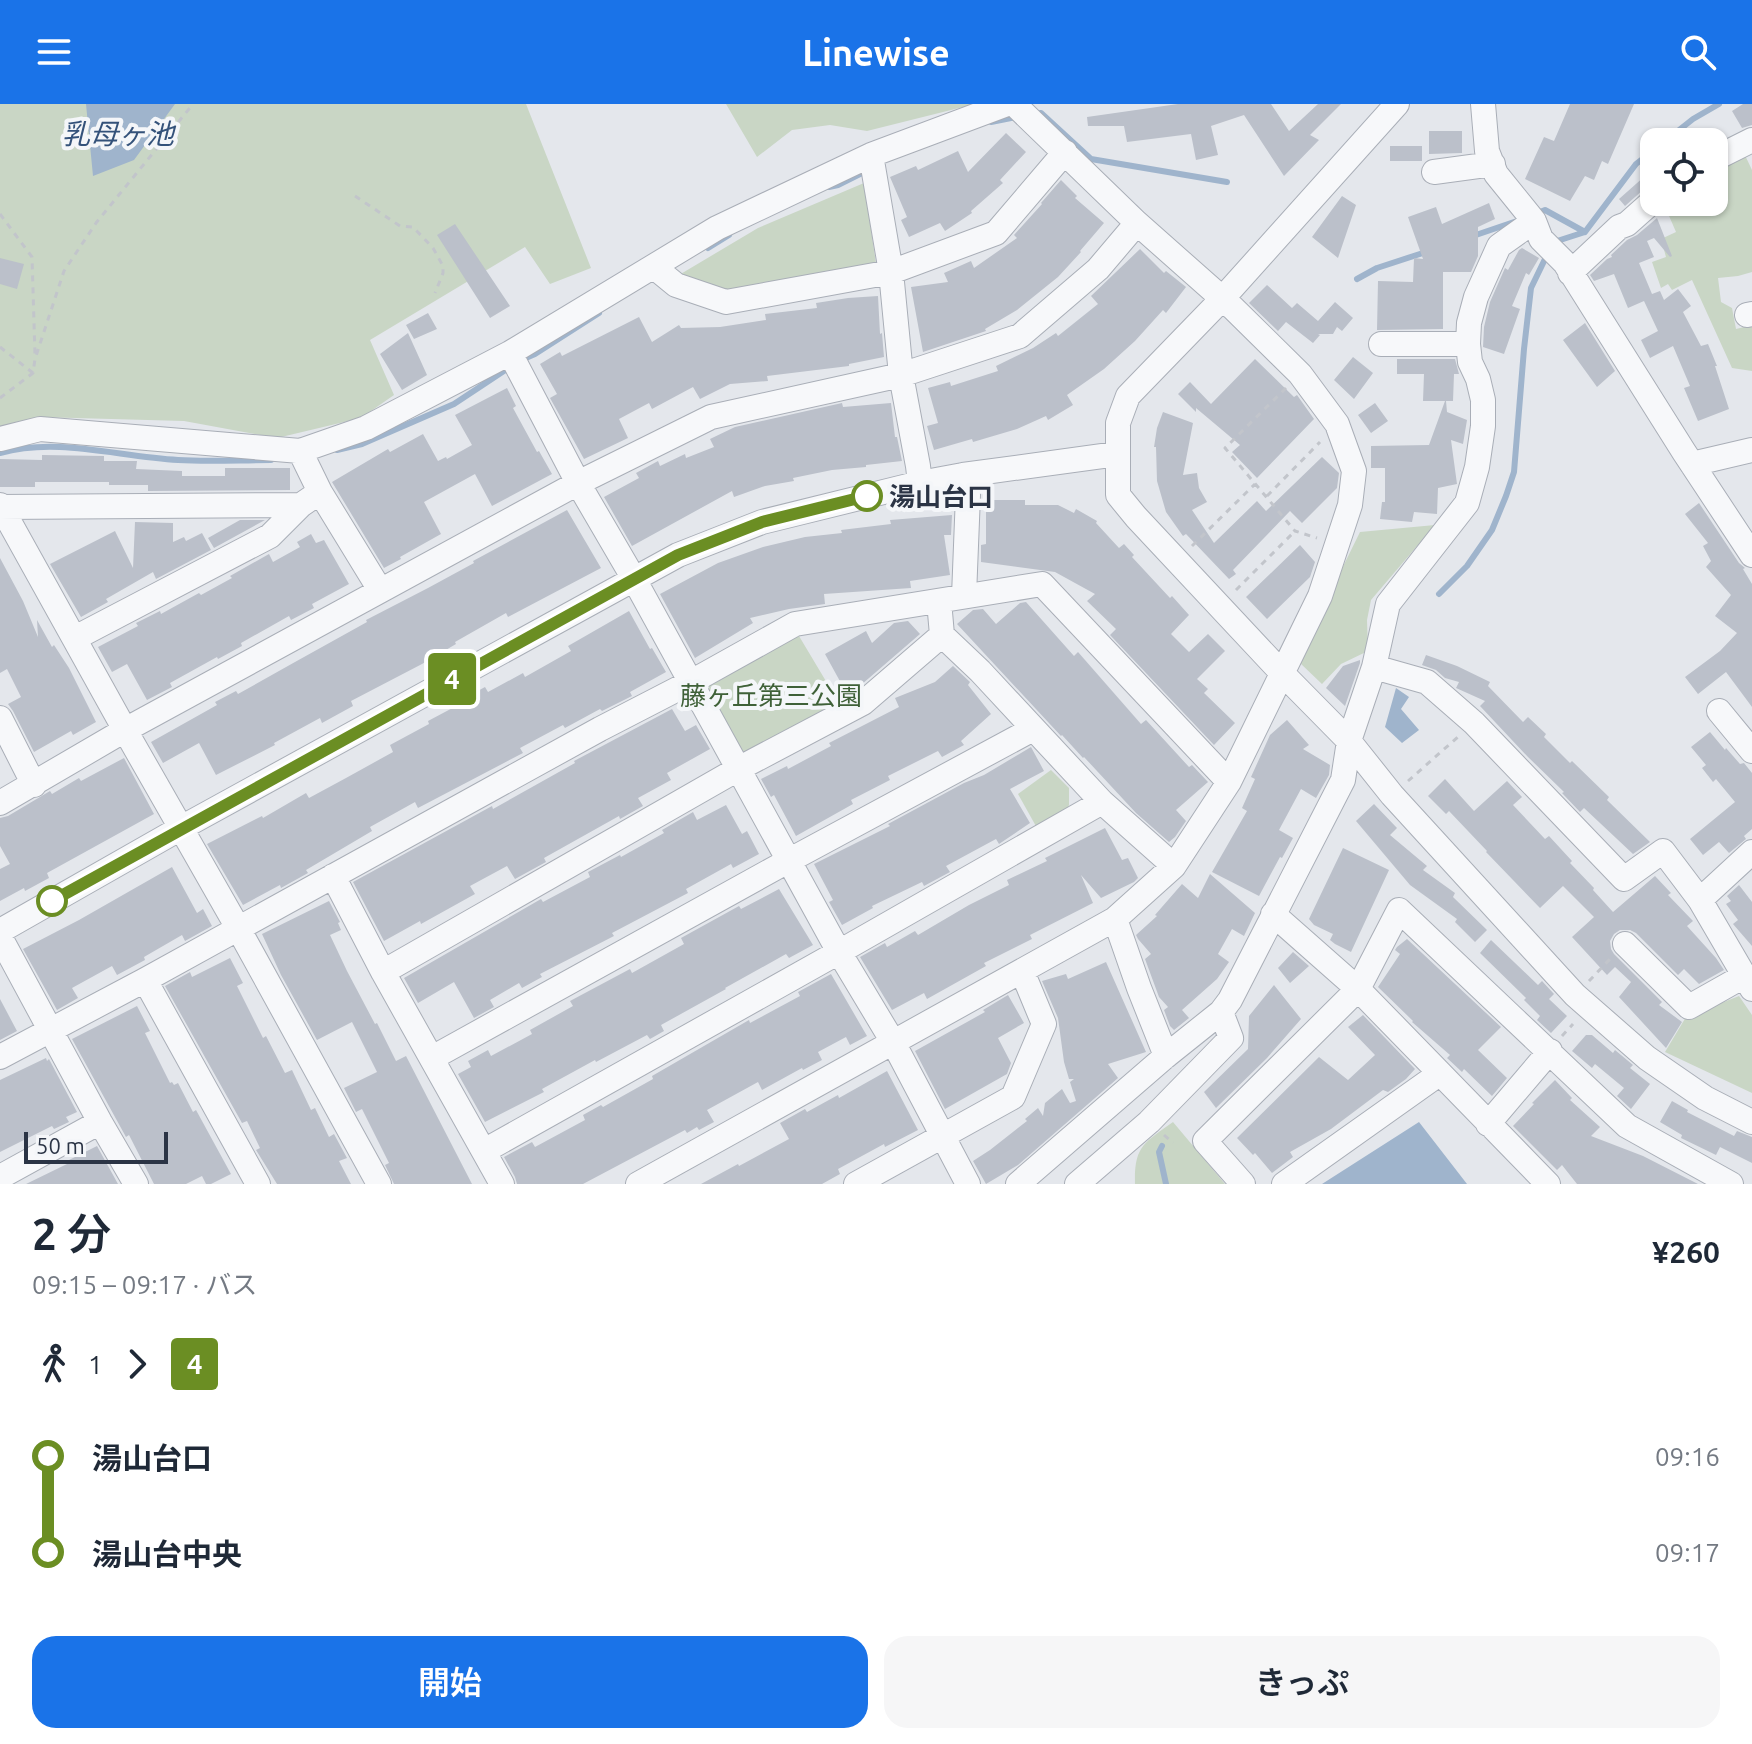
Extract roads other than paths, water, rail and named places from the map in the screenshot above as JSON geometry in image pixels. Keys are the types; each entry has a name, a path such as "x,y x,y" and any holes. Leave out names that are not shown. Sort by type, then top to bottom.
{"street":[{"path":"0,439 40,429 303,457 514,361 663,275 717,228 871,155 1007,104"},
{"path":"638,1184 1115,919 1174,866 1229,782 1320,596 1350,505 1354,471 1337,424 1300,374 1014,104"},
{"path":"1397,104 1222,299 1128,396 1118,423 1118,495 1349,741 1392,795 1582,1001 1647,1058 1705,1098 1752,1122"},
{"path":"1483,104 1487,151 1496,174 1565,265 1752,555"},
{"path":"1728,152 1752,140"},
{"path":"663,275 726,302 891,272 996,233 1065,152"},
{"path":"871,155 891,272 901,375 920,483"},
{"path":"1434,172 1493,164"},
{"path":"1565,265 1640,212"},
{"path":"0,803 125,730 380,590 578,483 711,417 901,375 1020,336 1098,269 1137,223"},
{"path":"1077,1184 1149,1122 1225,1022 1230,1000 1343,780 1349,741 1374,667 1388,604 1467,503 1477,467 1483,400 1470,362 1468,344 1469,323 1476,297 1499,246 1537,230"},
{"path":"1381,344 1468,344"},
{"path":"514,361 578,483 788,861 893,1042 968,1184"},
{"path":"1692,464 1752,450"},
{"path":"0,931 678,555 762,522 920,483 1117,454"},
{"path":"303,457 310,499 380,590"},
{"path":"963,475 968,495 964,596"},
{"path":"310,499 0,506 379,1184"},
{"path":"75,638 270,536 310,499"},
{"path":"0,1057 795,624 1042,584 1229,782"},
{"path":"939,601 942,635 980,671 1102,802 1174,866"},
{"path":"383,972 738,769 863,703 942,635"},
{"path":"1374,667 1427,682 1474,723 1624,879 1663,851 1700,900 1748,982 1689,1007 1625,944"},
{"path":"1719,711 1752,751"},
{"path":"0,718 34,785"},
{"path":"432,1058 1033,729"},
{"path":"484,1151 1102,802"},
{"path":"1700,900 1752,852"},
{"path":"333,876 502,1184"},
{"path":"1243,1184 1205,1141 1358,989 1399,910 1627,1126 1731,1184"},
{"path":"1273,914 1358,989 1548,1184"},
{"path":"1115,919 1166,1056"},
{"path":"0,937 136,1184"},
{"path":"856,1184 1013,1097 1044,1024 1022,971"},
{"path":"145,980 258,1184"},
{"path":"1018,1184 1166,1056 1225,1022"},
{"path":"1488,1124 1550,1051"},
{"path":"1284,1184 1439,1074"},
{"path":"0,1177 100,1122"}],"water":[{"name":"乳母ヶ池","path":"86,104 175,104 134,160 93,176"},
{"path":"1396,688 1409,697 1401,709 1419,730 1402,743 1385,727"},
{"path":"1419,1122 1467,1184 1322,1184"}],"waterway":[{"path":"1682,128 1719,104"},
{"path":"1035,114 1041,113 1091,159 1227,182"},
{"path":"991,122 1016,117"},
{"path":"1554,242 1585,232 1640,161"},
{"path":"829,187 866,171"},
{"path":"1535,214 1545,210 1585,232"},
{"path":"1470,237 1517,221"},
{"path":"708,248 729,235"},
{"path":"1357,279 1377,268 1426,252"},
{"path":"1439,594 1467,566 1492,530 1514,472 1531,288 1547,255"},
{"path":"519,361 599,313"},
{"path":"337,450 362,444 454,404 510,367"},
{"path":"0,453 66,447 178,460 271,460"},
{"path":"1162,1146 1159,1152 1166,1184"}],"place":[{"name":"湯山台口","path":"867,496"}],"park label":[{"name":"藤ヶ丘第三公園","path":"771,695"}]}
